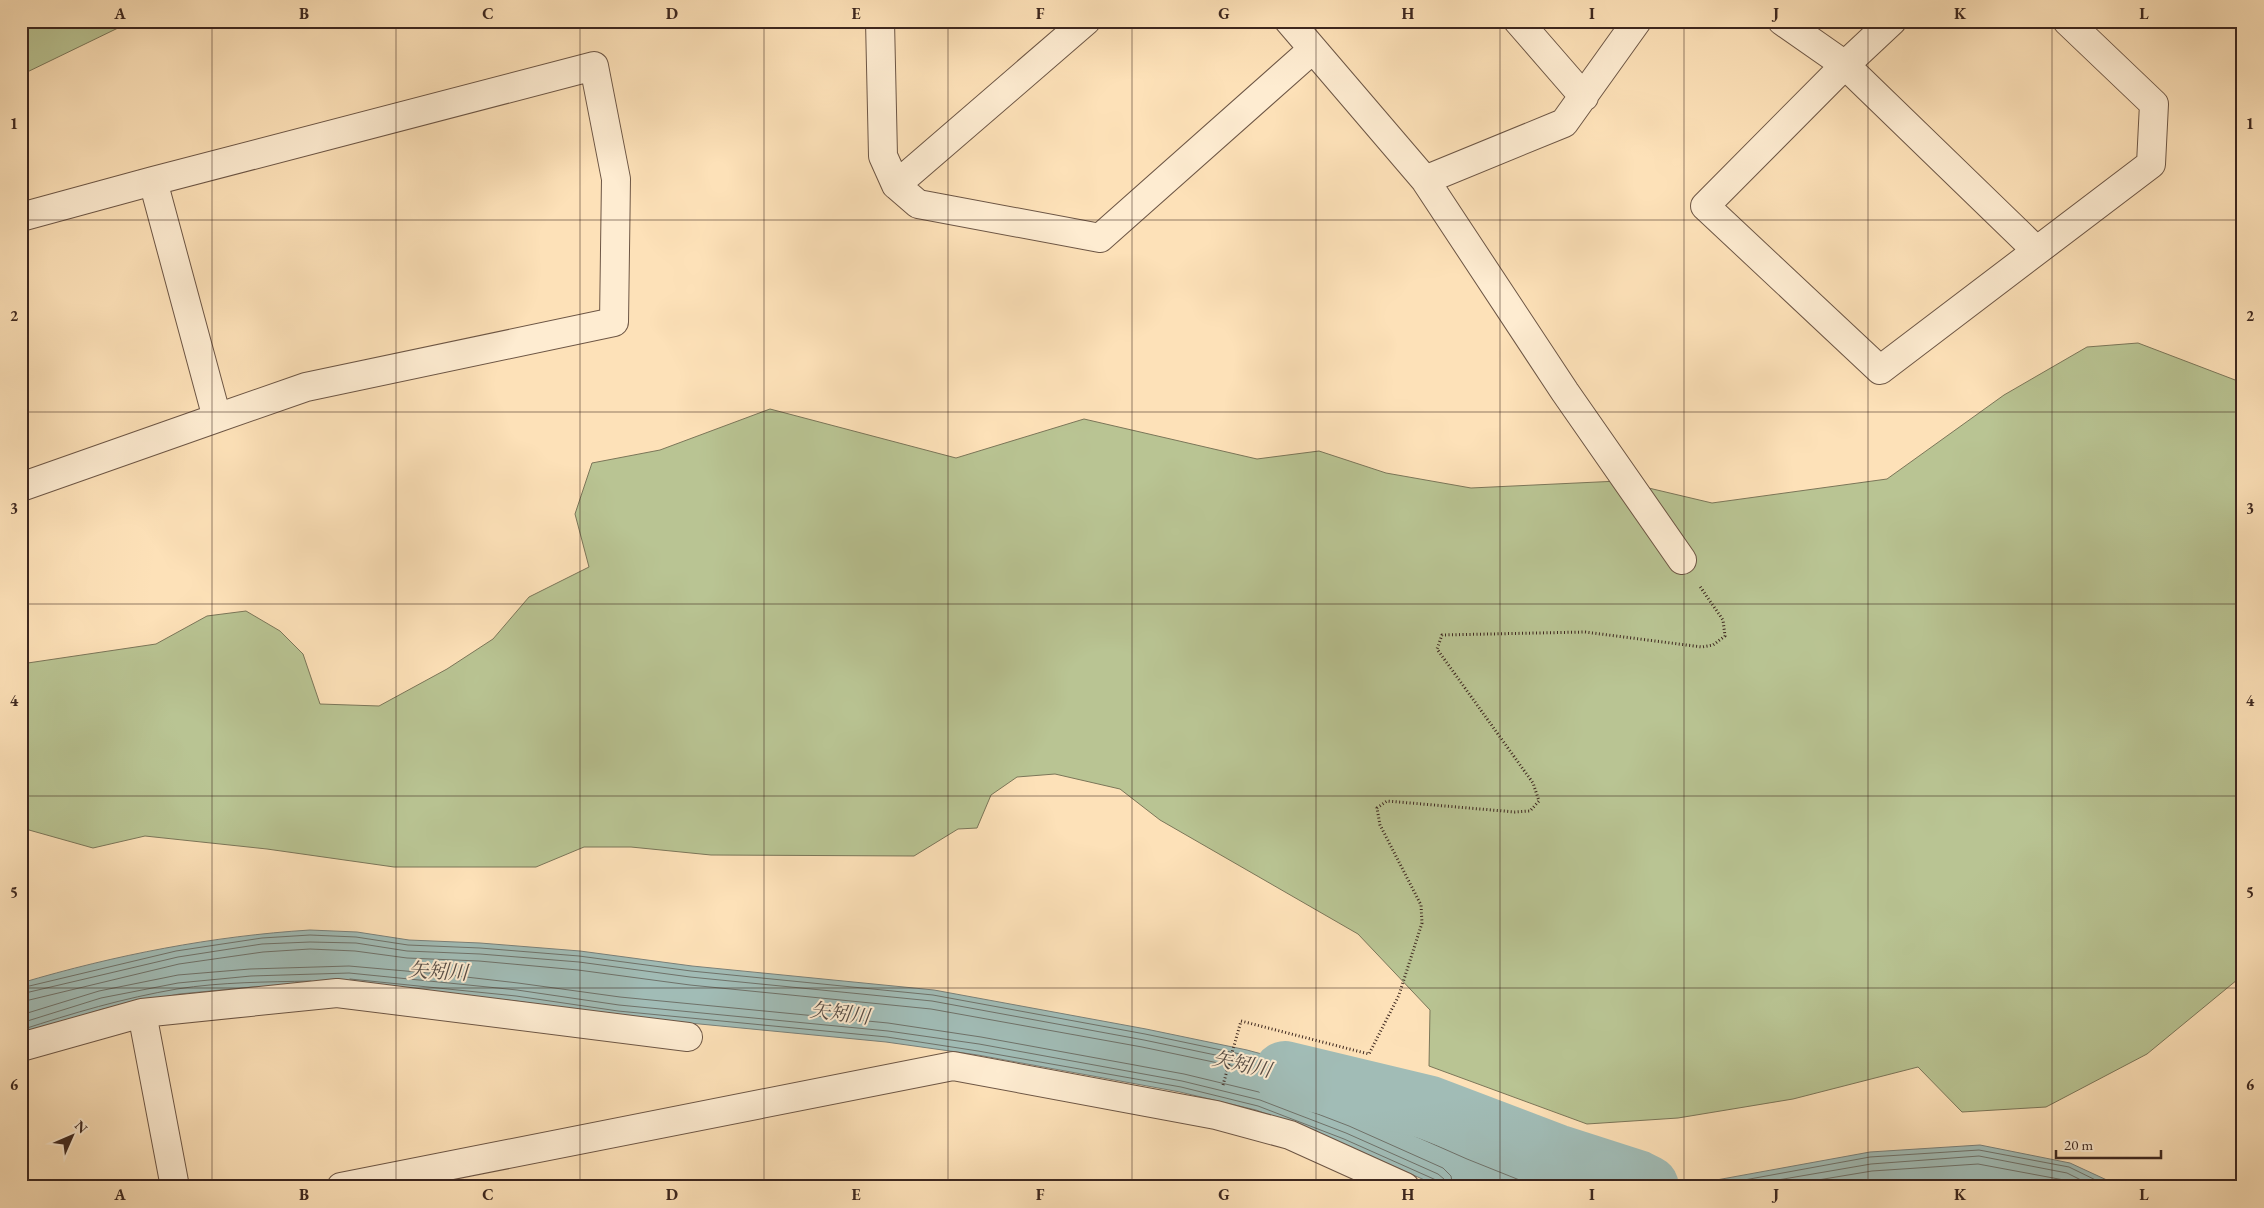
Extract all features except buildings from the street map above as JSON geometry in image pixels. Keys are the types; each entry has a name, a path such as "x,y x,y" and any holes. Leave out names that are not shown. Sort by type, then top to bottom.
{"street":[{"path":"880,21 883,156 896,185 918,204 1100,238 1313,49"},
{"path":"896,185 1086,21"},
{"path":"1289,21 1425,180 1565,392 1682,560"},
{"path":"1518,21 1584,97"},
{"path":"1425,180 1564,123 1637,21"},
{"path":"1782,21 1845,65 2036,250"},
{"path":"1892,21 1845,65 1705,206 1880,370 2151,164 2154,104 2067,21"},
{"path":"21,218 153,181 594,66 616,179 614,322 306,387 21,487"},
{"path":"153,181 217,418"},
{"path":"21,1047 142,1013 337,994 688,1037"},
{"path":"142,1013 175,1187"},
{"path":"349,1186 953,1066 1216,1115 1290,1135 1404,1187"}],"path":[{"path":"1216,1115 1241,1021 1370,1054 1399,995 1422,923 1421,905 1380,825 1377,808 1387,801 1515,812 1530,811 1539,801 1533,783 1437,649 1442,635 1585,632 1702,647 1713,645 1725,636 1722,620 1682,560"}],"green space":[{"path":"21,21 230,21 211,27 118,28 21,75"},
{"path":"2138,343 2243,383 2243,975 2147,1054 2046,1107 1962,1112 1918,1067 1793,1099 1678,1118 1587,1124 1429,1066 1430,1010 1358,934 1160,820 1120,789 1055,774 1017,777 991,795 977,828 958,829 914,856 711,855 631,847 584,847 536,867 394,867 267,849 145,836 93,848 29,830 21,820 21,664 156,644 207,616 246,611 280,631 303,654 320,704 379,706 447,669 493,639 529,597 589,567 575,514 592,463 660,450 770,409 956,458 1084,419 1257,459 1319,451 1386,473 1471,488 1619,481 1712,503 1887,479 2004,395 2087,347"}],"water":[{"path":"310,930 357,932 409,940 480,943 580,951 692,966 934,990 1146,1029 1247,1050 1306,1066 1356,1086 1407,1112 1474,1142 1561,1176 1606,1187 1440,1187 1342,1143 1256,1110 1180,1092 978,1055 886,1042 617,1016 516,1001 350,984 252,987 179,994 103,1009 21,1035 21,983 92,964 164,948 237,937"},
{"path":"1980,1145 2070,1163 2122,1187 1678,1187 1870,1152"}],"waterway":[{"name":"矢矧川","path":"1285,1073 1427,1107 1556,1156 1637,1182 1647,1187"}]}
